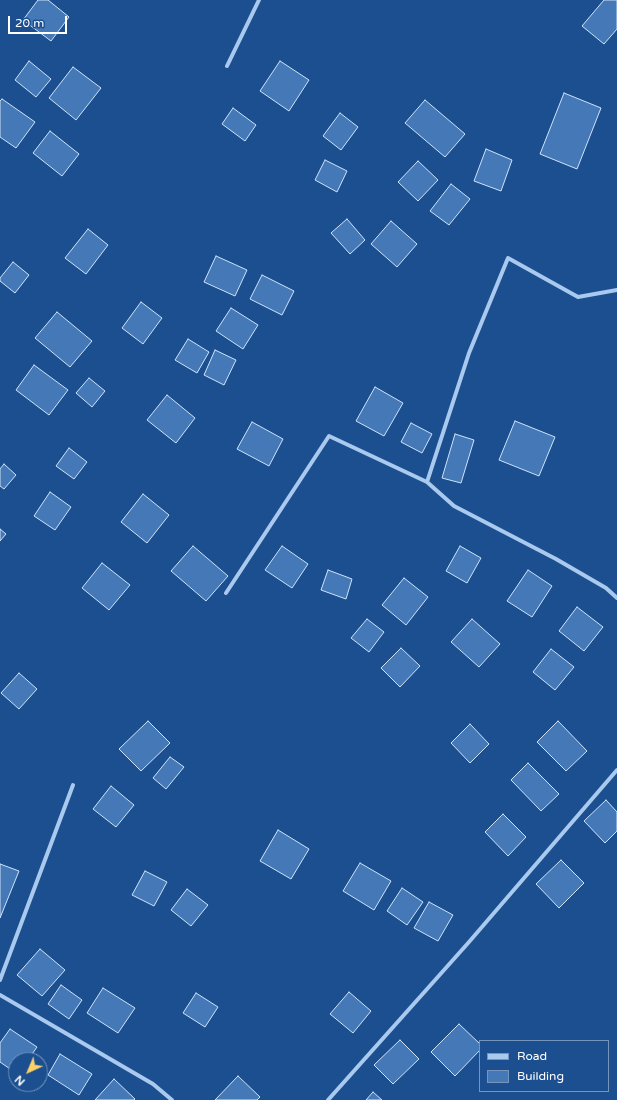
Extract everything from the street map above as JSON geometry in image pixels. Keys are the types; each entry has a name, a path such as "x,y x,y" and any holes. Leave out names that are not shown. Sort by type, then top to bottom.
{"street":[{"path":"227,66 259,0"},
{"path":"427,482 469,353 508,258 578,297 617,290"},
{"path":"226,593 329,436 427,482 454,506 556,558 606,588 617,598"},
{"path":"328,1100 469,942 617,770"},
{"path":"0,980 73,785"},
{"path":"0,995 153,1084 172,1100"}],"building":[{"path":"38,0 48,0 69,17 51,41 23,20"},
{"path":"604,0 617,0 617,29 604,44 582,26"},
{"path":"29,61 51,79 36,97 15,80"},
{"path":"280,61 309,80 289,111 260,91"},
{"path":"73,67 101,88 76,120 49,98"},
{"path":"564,93 601,108 577,169 540,154"},
{"path":"2,99 35,122 16,148 0,137 0,101"},
{"path":"425,100 465,134 445,157 405,123"},
{"path":"233,108 256,125 245,141 222,124"},
{"path":"340,113 358,127 341,150 323,136"},
{"path":"50,131 79,154 62,176 33,153"},
{"path":"486,149 512,160 501,191 474,181"},
{"path":"325,160 347,171 337,192 315,180"},
{"path":"418,161 438,180 418,201 398,182"},
{"path":"451,184 470,199 449,225 430,211"},
{"path":"347,219 365,240 350,254 331,233"},
{"path":"391,221 417,244 397,267 371,244"},
{"path":"88,229 108,245 86,274 65,258"},
{"path":"216,256 247,270 235,296 204,282"},
{"path":"13,262 29,275 15,293 0,281 0,278"},
{"path":"262,275 294,291 282,315 250,299"},
{"path":"141,302 162,318 143,344 122,328"},
{"path":"231,308 258,325 243,349 216,331"},
{"path":"57,312 92,341 70,367 35,338"},
{"path":"188,339 209,352 197,373 175,360"},
{"path":"215,350 236,360 224,385 204,375"},
{"path":"34,365 68,390 49,415 16,390"},
{"path":"89,378 105,391 92,407 76,393"},
{"path":"375,387 403,403 384,436 356,421"},
{"path":"167,395 195,418 176,443 147,420"},
{"path":"515,421 555,437 539,476 499,460"},
{"path":"252,422 283,439 269,466 237,449"},
{"path":"411,423 432,434 422,453 401,442"},
{"path":"455,434 474,440 461,483 442,478"},
{"path":"69,448 87,462 74,479 56,466"},
{"path":"4,464 16,475 4,489 0,486 0,469"},
{"path":"50,492 71,507 55,530 34,516"},
{"path":"143,494 169,515 147,543 121,522"},
{"path":"0,529 6,534 0,541"},
{"path":"193,546 228,576 206,601 171,571"},
{"path":"282,546 308,564 292,588 265,570"},
{"path":"460,546 481,558 467,583 446,571"},
{"path":"102,563 130,585 109,610 82,588"},
{"path":"328,570 352,579 346,599 321,590"},
{"path":"528,570 552,586 532,617 507,601"},
{"path":"404,578 428,597 406,625 382,605"},
{"path":"577,607 603,627 584,651 559,631"},
{"path":"367,619 384,632 369,652 351,638"},
{"path":"472,619 500,644 479,667 451,642"},
{"path":"401,648 420,666 400,687 381,668"},
{"path":"551,649 574,667 555,690 533,672"},
{"path":"19,673 37,689 19,709 1,693"},
{"path":"148,721 170,743 141,771 119,749"},
{"path":"558,721 587,751 566,771 537,742"},
{"path":"470,724 489,744 470,763 451,743"},
{"path":"170,757 184,767 166,789 153,778"},
{"path":"528,763 559,794 541,811 511,780"},
{"path":"111,786 134,805 116,827 93,809"},
{"path":"606,800 617,812 617,831 605,843 584,821"},
{"path":"503,814 526,837 508,856 485,832"},
{"path":"278,830 309,849 291,879 260,861"},
{"path":"561,860 584,883 559,908 536,884"},
{"path":"360,863 391,881 374,910 343,891"},
{"path":"0,864 19,871 0,918"},
{"path":"145,871 167,882 154,906 132,895"},
{"path":"402,888 423,902 407,925 387,911"},
{"path":"187,889 208,905 191,926 171,910"},
{"path":"429,902 453,915 438,941 414,928"},
{"path":"40,949 65,970 42,996 17,975"},
{"path":"61,985 82,1000 69,1019 48,1004"},
{"path":"103,988 135,1008 118,1033 87,1013"},
{"path":"349,992 371,1011 353,1033 330,1014"},
{"path":"196,993 218,1007 205,1027 183,1013"},
{"path":"459,1024 479,1043 479,1051 455,1076 431,1052"},
{"path":"10,1029 37,1047 34,1052 8,1052 8,1068 0,1062 0,1043"},
{"path":"400,1040 419,1059 393,1084 374,1065"},
{"path":"60,1054 92,1074 79,1095 48,1075"},
{"path":"238,1076 260,1097 257,1100 215,1100"},
{"path":"114,1079 135,1099 134,1100 95,1100"},
{"path":"373,1092 382,1100 366,1100"}]}
